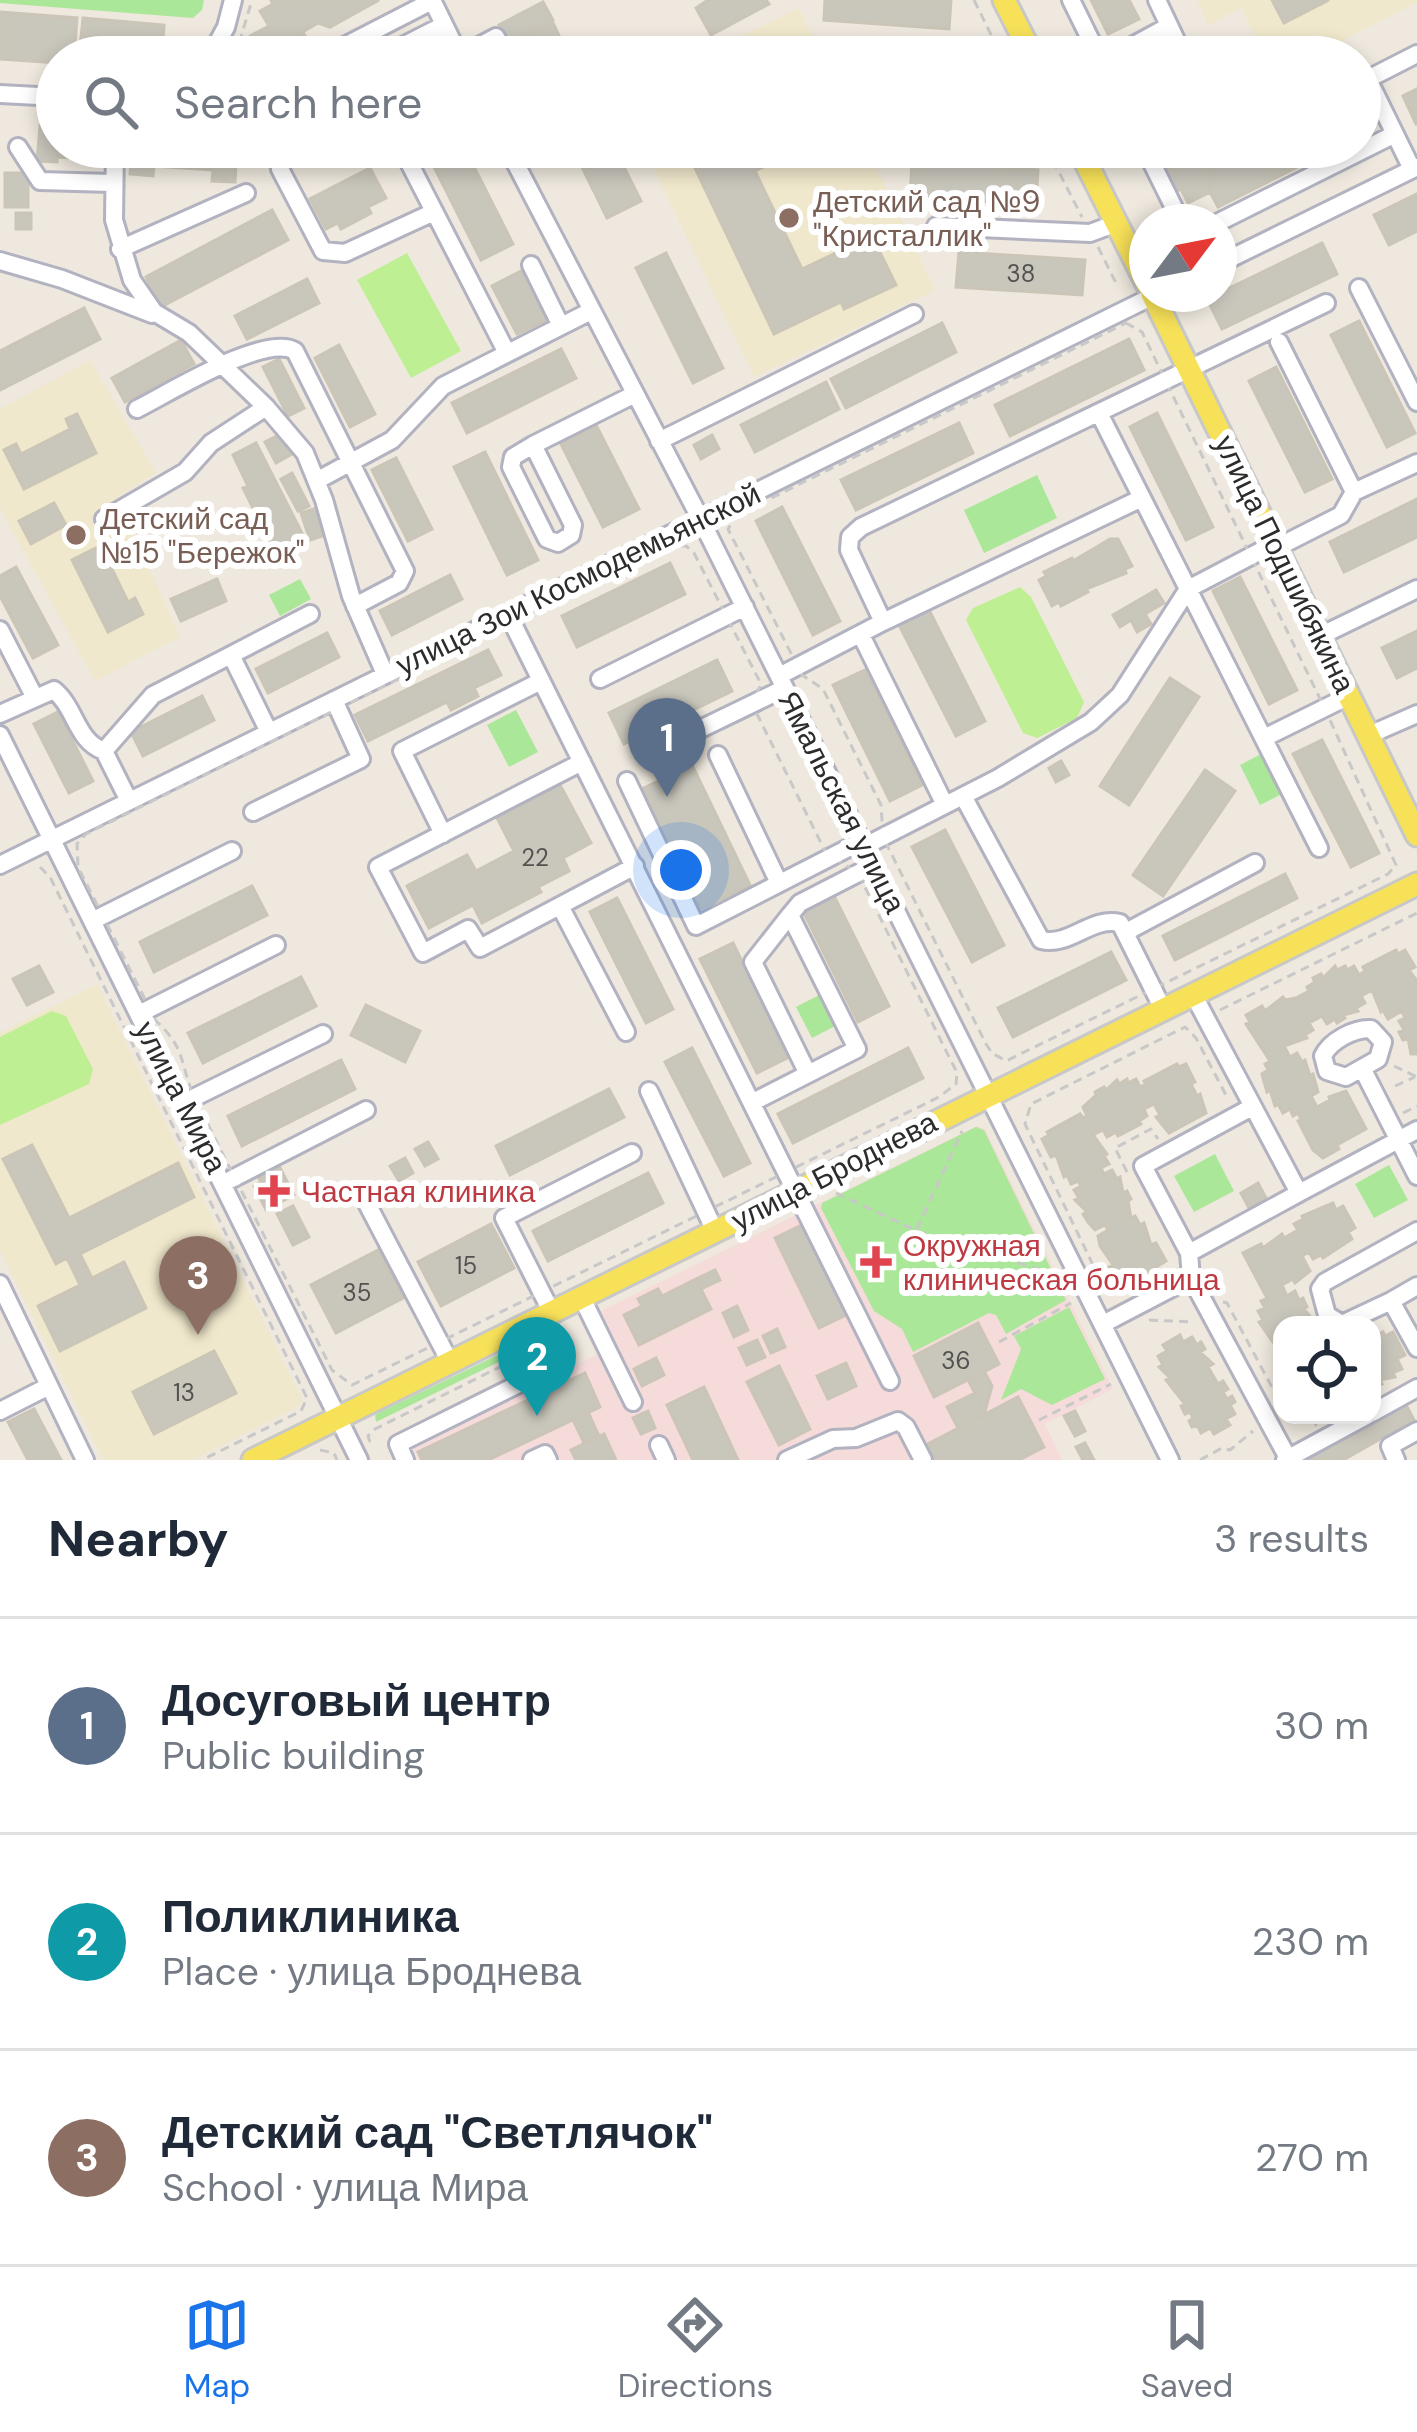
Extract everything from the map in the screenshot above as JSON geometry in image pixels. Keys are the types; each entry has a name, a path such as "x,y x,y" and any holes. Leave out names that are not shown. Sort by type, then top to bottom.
{"main road":[{"path":"1004,0 1022,36"},
{"name":"улица Подшибякина","path":"1089,168 1129,247"},
{"name":"улица Подшибякина","path":"1162,312 1417,835"},
{"name":"улица Броднева","path":"253,1460 338,1418 445,1352 544,1307 581,1296 711,1222 798,1191 987,1095 1158,999 1193,994 1417,884"}],"street":[{"path":"221,36 233,0"},
{"path":"363,36 432,0 450,36"},
{"path":"1071,0 1089,36"},
{"path":"1156,0 1174,36"},
{"path":"422,36 444,25"},
{"path":"1151,36 1169,26"},
{"path":"1381,70 1417,54"},
{"path":"0,94 36,97"},
{"path":"1237,255 1414,168 1381,109"},
{"path":"1381,141 1395,134"},
{"path":"18,147 40,181 112,183"},
{"path":"113,168 121,249 140,295 164,319"},
{"path":"281,168 322,251 345,254 434,212"},
{"path":"412,168 507,353"},
{"name":"Ямальская улица","path":"518,168 863,844 866,869 987,1095 1170,1460"},
{"path":"1154,168 1172,204"},
{"path":"1237,213 1327,168"},
{"path":"121,249 246,193"},
{"path":"936,226 1090,233 1117,223"},
{"path":"0,261 62,279 164,319 189,333 266,407 296,440 318,480 355,606 385,674"},
{"path":"531,265 561,326"},
{"path":"1359,288 1417,403"},
{"path":"884,622 848,550 850,537 861,527 1326,303"},
{"name":"улица Зои Космодемьянской","path":"0,865 269,732 336,704 385,674 510,619 700,518 1129,304"},
{"path":"318,480 392,440 443,386 591,310"},
{"path":"659,441 914,314"},
{"path":"1280,343 1354,492"},
{"path":"137,410 222,366 278,345 295,351 406,571 399,583 355,606"},
{"path":"533,445 573,524 571,535 558,542 547,539 511,467 517,454 533,445 634,394"},
{"path":"104,519 193,467 211,443 266,407"},
{"path":"1099,413 1319,848"},
{"path":"627,781 696,926 831,856 883,837 1073,734 1106,710 1188,589 1341,514 1354,492 1417,463"},
{"path":"657,750 752,704 798,667 884,622 1142,498"},
{"path":"1320,636 1417,589"},
{"path":"600,680 745,607"},
{"path":"104,751 153,695 310,614"},
{"path":"510,619 890,1381"},
{"path":"0,630 34,696"},
{"path":"860,635 945,805"},
{"path":"231,655 269,732"},
{"path":"442,834 402,751 541,681"},
{"path":"0,713 54,690 86,741 104,751 129,801"},
{"path":"1264,738 1349,696"},
{"path":"253,812 361,759 336,704"},
{"path":"1369,735 1416,713"},
{"name":"улица Мира","path":"0,735 230,1180 359,1460"},
{"path":"718,755 779,883"},
{"path":"582,762 378,867 423,953 468,929 480,949 634,866"},
{"path":"963,796 1041,940 1060,941 1111,920 1120,922 1158,999"},
{"path":"98,919 232,851"},
{"path":"1126,932 1256,863"},
{"path":"808,1074 752,962 800,903 866,869"},
{"path":"560,906 626,1032"},
{"path":"753,1102 857,1049 790,915"},
{"path":"144,1012 276,945"},
{"path":"1193,994 1299,1193"},
{"path":"189,1100 323,1034"},
{"path":"1362,1068 1417,1176"},
{"path":"650,1091 711,1222"},
{"path":"1252,1107 1143,1166 1189,1253 1191,1278 1287,1459 1352,1424"},
{"path":"230,1180 366,1110"},
{"path":"1189,1253 1417,1130"},
{"path":"405,1460 398,1444 561,1363 550,1342 544,1307 504,1218 632,1153"},
{"path":"362,1194 445,1352"},
{"path":"1417,1231 1320,1289 1327,1315 1342,1324 1417,1286"},
{"path":"1103,1324 1191,1278"},
{"path":"0,1284 85,1460"},
{"path":"581,1296 633,1402"},
{"path":"1391,1301 1417,1348"},
{"path":"0,1411 49,1386"},
{"path":"1381,1408 1417,1388"},
{"path":"787,1460 833,1439 856,1438 898,1421 906,1426 923,1460"},
{"path":"1396,1460 1390,1445 1417,1430"},
{"path":"532,1460 545,1454 548,1460"}],"path":[{"path":"241,36 252,0"},
{"path":"974,0 992,36"},
{"path":"1126,323 1142,332 1249,556 1395,858 1394,869 1158,999 1014,1059 997,1058 883,837 880,805 823,689 798,667 731,539 729,523 736,515 1126,323"},
{"path":"678,544 694,553 726,616 760,684 752,704 826,853 866,869 957,1078 953,1088 798,1191 711,1222 445,1352 359,1385 338,1377 189,1100 186,1062 174,1036 144,1012 98,919 75,856 77,844 86,834 336,704 666,546 678,544"},
{"path":"34,864 50,877 307,1398 301,1411 202,1460"},
{"path":"1222,1026 1219,1011 1417,913"},
{"path":"1388,1063 1417,1076"},
{"path":"1395,1086 1417,1076"},
{"path":"1398,1116 1417,1106"},
{"path":"917,1231 962,1131 958,1133"},
{"path":"798,1191 836,1193 917,1231 1059,1275"},
{"path":"1219,1301 1227,1303 1273,1389"},
{"path":"999,1342 1072,1302"},
{"path":"1131,1319 1207,1322"},
{"path":"371,1444 368,1436 373,1430 550,1342"},
{"path":"1039,1420 1113,1383"},
{"path":"1313,1435 1315,1424"},
{"path":"1200,1460 1222,1448 1230,1450 1262,1426"},
{"path":"316,1450 326,1449 337,1460"}],"shaded area":[{"path":"1197,0 1417,0 1352,36 1255,36 1241,8 1208,25"},
{"path":"799,8 812,36 741,36"},
{"name":"Детский сад №9 \"Кристаллик\"","path":"653,168 876,168 935,290 754,377"},
{"name":"Детский сад №15 \"Бережок\"","path":"90,360 156,473 117,497 180,637 95,681 0,508 0,409"},
{"path":"97,984 302,1399 300,1406 193,1460 103,1460 0,1250 0,1033"},
{"name":"Окружная клиническая больница","path":"977,1126 985,1129 1113,1389 1045,1424 1062,1460 419,1460 412,1445 617,1345 601,1311"}],"green space":[{"path":"0,0 204,0 193,18"},
{"path":"407,253 461,351 411,378 357,280"},
{"path":"1037,475 1057,518 984,553 964,510"},
{"path":"300,579 311,599 280,616 269,595"},
{"path":"1020,587 1031,597 1084,702 1077,718 1037,738 1023,733 966,620 973,608"},
{"path":"516,710 538,752 509,767 487,725"},
{"path":"1261,754 1282,794 1260,805 1240,765"},
{"path":"819,995 835,1026 812,1038 796,1007"},
{"path":"52,1011 66,1016 93,1069 89,1084 0,1125 0,1037"},
{"path":"976,1127 984,1130 1066,1300 1006,1334 996,1315 989,1313 913,1352 902,1329 874,1311 822,1203"},
{"path":"1215,1154 1234,1191 1194,1212 1174,1176"},
{"path":"1389,1165 1408,1200 1374,1218 1355,1184"},
{"path":"1069,1307 1105,1379 1052,1405 1021,1389 1001,1400 1021,1349 1014,1336"},
{"path":"539,1335 544,1340 376,1422 375,1415 382,1411"}],"building":[{"path":"271,0 379,0 330,27 318,23 295,36 250,36 269,26 260,11 273,4"},
{"path":"708,0 766,0 769,4 711,35 696,8"},
{"path":"825,0 951,0 949,29 824,20"},
{"path":"1091,0 1129,0 1139,19 1108,34"},
{"path":"1272,0 1329,0 1284,23"},
{"path":"543,2 553,20 522,36 504,36 499,25"},
{"path":"0,12 77,18 76,36 36,36 36,62 0,59"},
{"path":"83,18 164,25 163,36 81,36"},
{"path":"553,23 559,36 526,36"},
{"path":"1417,89 1417,124 1416,124 1403,96"},
{"path":"130,168 154,168 153,176 130,174"},
{"path":"184,168 236,168 235,182 212,181 213,170"},
{"path":"370,168 386,198 368,207 371,213 341,229 338,223 326,229 310,199"},
{"path":"435,168 475,168 513,244 481,260"},
{"path":"582,168 624,168 641,201 607,218"},
{"path":"695,168 761,168 755,171 802,269 872,236 896,285 844,309 841,302 774,334"},
{"path":"912,168 1038,170 1036,205 910,197"},
{"path":"1163,168 1211,168 1210,192 1188,203 1181,189 1175,192"},
{"path":"1211,168 1295,168 1224,204 1216,204 1210,192"},
{"path":"5,173 28,173 28,207 5,207"},
{"path":"1417,194 1417,231 1389,245 1374,215"},
{"path":"272,210 288,240 161,307 146,277"},
{"path":"16,213 31,213 31,229 16,229"},
{"path":"1322,243 1337,274 1222,329 1214,312 1237,312 1237,284"},
{"path":"959,252 1085,260 1082,295 956,287"},
{"path":"666,253 723,368 693,383 636,268"},
{"path":"523,270 548,319 517,334 492,286"},
{"path":"307,279 319,303 247,339 235,316"},
{"path":"84,308 100,339 0,390 0,351"},
{"path":"1359,321 1415,433 1387,447 1331,335"},
{"path":"942,323 956,352 846,408 831,379"},
{"path":"1129,339 1144,370 1010,436 995,405"},
{"path":"181,340 194,364 125,402 112,378"},
{"path":"339,345 375,414 350,427 315,358"},
{"path":"561,349 576,378 467,433 452,403"},
{"path":"279,359 304,408 288,416 263,367"},
{"path":"1276,367 1332,479 1305,492 1249,381"},
{"path":"826,382 839,409 755,452 741,425"},
{"path":"1157,413 1213,527 1186,540 1130,427"},
{"path":"77,414 96,453 24,489 4,450 16,444 21,454 70,429 66,419"},
{"path":"959,423 973,453 856,510 841,480"},
{"path":"596,425 639,509 603,527 561,444"},
{"path":"281,434 292,454 276,463 265,442"},
{"path":"712,435 719,449 701,459 694,445"},
{"path":"256,443 304,537 275,552 243,488 248,486 233,455"},
{"path":"485,452 538,560 507,575 454,467"},
{"path":"396,458 432,529 408,541 372,470"},
{"path":"292,473 309,506 298,511 281,479"},
{"path":"1417,499 1417,537 1344,572 1330,542"},
{"path":"54,503 66,525 31,544 19,521"},
{"path":"782,507 840,621 813,635 756,521"},
{"path":"317,508 325,535 310,540 301,513"},
{"path":"1118,539 1132,566 1126,573 1086,589 1088,592 1061,606 1059,602 1052,606 1039,580 1046,576 1044,572"},
{"path":"108,542 116,557 108,561 128,602 135,598 143,614 108,632 72,560"},
{"path":"670,563 685,594 577,647 562,616"},
{"path":"16,567 58,645 33,658 0,596 0,576"},
{"path":"450,575 462,599 392,635 380,611"},
{"path":"1240,577 1297,690 1269,704 1213,591"},
{"path":"217,579 226,601 181,621 171,599"},
{"path":"1156,590 1164,603 1145,614 1151,624 1137,632 1131,620 1120,627 1113,615"},
{"path":"929,610 985,721 956,736 899,625"},
{"path":"1417,631 1417,668 1397,678 1382,648"},
{"path":"327,633 339,657 268,693 256,669"},
{"path":"488,650 501,675 474,688 478,696 451,710 447,702 368,741 355,715"},
{"path":"717,660 732,691 624,744 609,713"},
{"path":"865,670 922,785 890,801 833,685"},
{"path":"1170,678 1199,697 1129,805 1100,786"},
{"path":"202,696 214,720 143,756 131,732"},
{"path":"58,712 93,781 69,793 34,724"},
{"path":"1322,740 1379,853 1351,867 1293,754"},
{"path":"1061,761 1069,775 1056,782 1049,768"},
{"path":"692,765 750,885 701,909 642,789"},
{"path":"1205,770 1235,791 1163,896 1133,875"},
{"path":"560,785 591,843 563,858 569,871 538,887 541,892 482,923 473,905 429,928 407,886 467,855 476,871 514,851 497,818"},
{"path":"945,830 1004,945 972,962 912,847"},
{"path":"1285,874 1297,898 1175,960 1163,936"},
{"path":"252,886 267,915 154,972 140,942"},
{"path":"833,894 889,1006 858,1022 802,909"},
{"path":"617,898 673,1009 646,1023 590,912"},
{"path":"733,943 789,1057 757,1073 700,959"},
{"path":"1396,950 1398,954 1405,950 1415,967 1409,970 1417,981 1417,1054 1411,1054 1408,1038 1403,1040 1399,1032 1404,1030 1399,1021 1405,1018 1402,1011 1388,1019 1372,990 1361,996 1365,1003 1358,1011 1343,1015 1337,1023 1335,1019 1327,1024 1322,1016 1309,1023 1313,1030 1307,1038 1284,1046 1290,1057 1297,1053 1305,1060 1310,1076 1313,1074 1318,1092 1311,1096 1317,1107 1346,1091 1366,1129 1323,1158 1313,1150 1298,1113 1293,1116 1290,1109 1283,1113 1267,1092 1262,1074 1270,1061 1246,1024 1250,1022 1246,1015 1262,1006 1265,1011 1283,997 1296,998 1309,991 1313,978 1321,974 1323,978 1335,966 1347,970 1354,966 1359,975 1363,967"},
{"path":"1111,952 1126,980 1013,1037 998,1008"},
{"path":"39,966 53,992 27,1005 13,979"},
{"path":"301,977 316,1006 203,1063 188,1033"},
{"path":"366,1005 420,1031 405,1062 351,1035"},
{"path":"692,1048 750,1163 724,1176 665,1062"},
{"path":"908,1048 923,1078 793,1143 778,1114"},
{"path":"341,1060 355,1089 242,1146 228,1116"},
{"path":"1177,1064 1186,1064 1206,1113 1169,1133 1156,1117 1160,1115 1154,1104 1144,1109 1147,1116 1141,1124 1118,1136 1116,1132 1107,1137 1103,1130 1093,1135 1107,1154 1109,1164 1101,1168 1104,1174 1112,1170 1120,1177 1123,1193 1127,1191 1131,1199 1131,1218 1144,1223 1151,1245 1156,1243 1166,1261 1127,1285 1119,1285 1098,1236 1108,1230 1105,1225 1095,1230 1088,1222 1083,1214 1087,1212 1075,1200 1079,1198 1074,1190 1081,1186 1064,1177 1056,1155 1051,1157 1042,1139 1080,1114 1087,1116 1083,1107 1104,1087 1117,1080 1119,1084 1136,1079 1140,1087"},
{"path":"609,1089 624,1117 510,1175 496,1146"},
{"path":"428,1142 438,1159 425,1166 415,1149"},
{"path":"32,1145 69,1218 178,1163 194,1197 80,1254 92,1278 124,1262 146,1308 60,1351 38,1306 80,1285 67,1258 56,1264 3,1159"},
{"path":"405,1158 413,1173 399,1181 390,1166"},
{"name":"Частная клиника","path":"279,1166 294,1195 266,1210 254,1186 261,1182 258,1177"},
{"path":"648,1173 663,1203 548,1261 533,1231"},
{"path":"1258,1183 1266,1198 1249,1208 1241,1193"},
{"path":"1333,1203 1336,1210 1343,1206 1355,1228 1348,1232 1352,1239 1323,1258 1313,1259 1309,1252 1302,1256 1310,1271 1295,1283 1293,1279 1282,1285 1287,1296 1295,1291 1299,1300 1303,1298 1310,1316 1273,1316 1273,1342 1259,1322 1263,1320 1258,1311 1265,1308 1261,1301 1267,1298 1243,1253 1298,1230 1294,1224"},
{"path":"293,1206 309,1237 293,1245 277,1214"},
{"path":"491,1224 514,1268 441,1306 418,1262"},
{"path":"802,1225 846,1315 819,1328 775,1238"},
{"path":"378,1250 403,1298 336,1333 311,1285"},
{"path":"715,1270 720,1280 701,1289 696,1279"},
{"path":"696,1279 711,1309 639,1345 624,1315 642,1306 638,1299 658,1289 662,1296"},
{"path":"737,1306 748,1330 734,1337 723,1313"},
{"path":"978,1323 999,1364 934,1397 914,1356"},
{"path":"777,1329 785,1347 771,1353 763,1336"},
{"path":"1393,1332 1405,1355 1397,1359 1402,1369 1393,1373 1395,1377 1381,1380 1381,1333"},
{"path":"1180,1335 1183,1342 1192,1337 1197,1345 1201,1342 1205,1349 1200,1352 1213,1364 1208,1367 1218,1384 1223,1381 1228,1389 1223,1392 1227,1399 1232,1396 1235,1402 1230,1405 1235,1414 1226,1419 1230,1425 1214,1434 1210,1428 1201,1433 1197,1425 1192,1427 1190,1412 1185,1414 1181,1406 1185,1404 1159,1367 1163,1365 1158,1356 1167,1351 1163,1345"},
{"path":"757,1340 765,1357 747,1365 739,1348"},
{"path":"214,1351 236,1393 154,1434 133,1392"},
{"path":"656,1358 664,1375 642,1386 634,1369"},
{"path":"846,1363 856,1386 828,1399 817,1376"},
{"path":"779,1366 810,1429 779,1445 747,1382"},
{"path":"984,1371 992,1386 984,1415 958,1428 947,1407 975,1393 968,1380"},
{"path":"585,1373 600,1407 488,1460 422,1460 418,1452"},
{"path":"704,1387 738,1460 693,1460 667,1405"},
{"path":"1018,1397 1044,1447 1019,1460 936,1460 928,1444"},
{"path":"1405,1403 1414,1420 1343,1460 1304,1460 1368,1424 1381,1424 1381,1417"},
{"path":"34,1409 61,1460 28,1460 8,1422"},
{"path":"648,1411 655,1428 641,1434 633,1418"},
{"path":"1075,1411 1085,1431 1075,1436 1064,1416"},
{"path":"588,1412 599,1436 584,1443 573,1420"},
{"path":"604,1434 616,1460 576,1460 571,1450"},
{"path":"1085,1443 1094,1460 1083,1460 1076,1447"}],"place":[{"name":"Детский сад №9 \"Кристаллик\"","path":"789,218"},
{"name":"Детский сад №15 \"Бережок\"","path":"76,535"},
{"name":"Досуговый центр","path":"667,797"},
{"name":"Частная клиника","path":"274,1191"},
{"name":"Окружная клиническая больница","path":"876,1262"},
{"name":"Детский сад \"Светлячок\"","path":"198,1335"},
{"name":"Поликлиника","path":"537,1416"}]}
